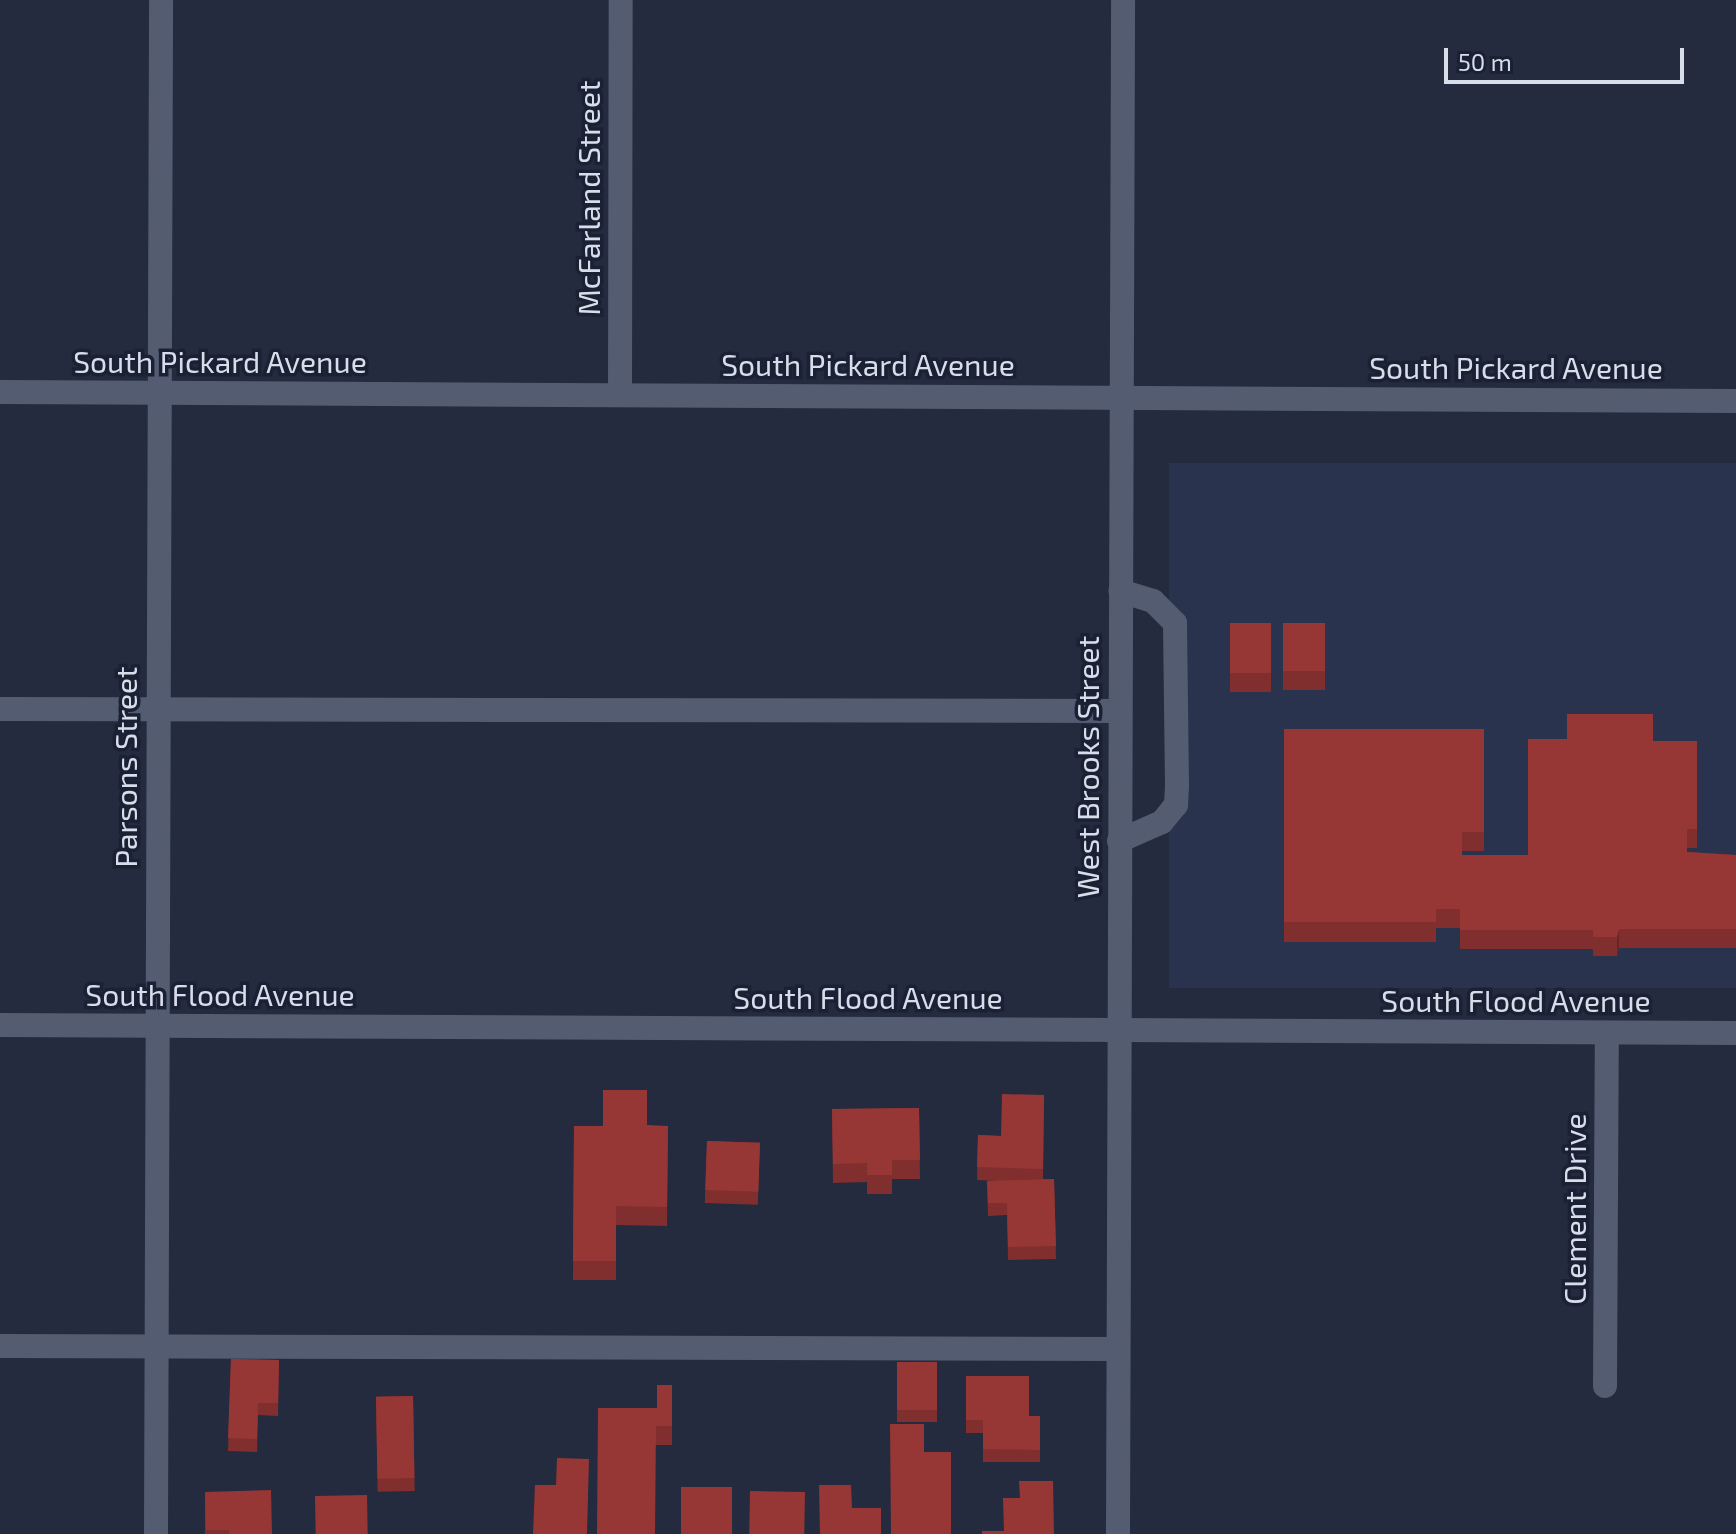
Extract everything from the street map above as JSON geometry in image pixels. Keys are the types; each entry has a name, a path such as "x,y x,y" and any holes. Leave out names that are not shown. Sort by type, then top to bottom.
{"street":[{"name":"Parsons Street","path":"156,1534 161,0"},
{"name":"McFarland Street","path":"620,395 621,0"},
{"name":"West Brooks Street","path":"1118,1534 1123,0"},
{"name":"South Pickard Avenue","path":"0,392 1736,401"},
{"path":"1119,841 1162,822 1176,805 1177,787 1175,623 1153,601 1120,591"},
{"path":"0,709 1119,711"},
{"name":"South Flood Avenue","path":"0,1025 1736,1033"},
{"name":"Clement Drive","path":"1605,1386 1607,1033"},
{"path":"0,1346 1118,1349"}],"shaded area":[{"path":"1169,463 1736,463 1736,988 1169,988"}],"building":[{"path":"1230,623 1271,623 1271,673 1230,673"},
{"path":"1283,623 1325,623 1325,671 1283,671"},
{"path":"1567,714 1653,714 1653,741 1697,741 1697,829 1687,829 1687,852 1736,855 1736,929 1619,929 1617,937 1593,937 1593,930 1460,930 1460,909 1436,909 1436,922 1284,922 1284,729 1484,729 1484,832 1462,832 1462,855 1528,855 1528,739 1567,739"},
{"path":"603,1090 647,1090 647,1125 668,1126 667,1207 616,1206 616,1261 573,1261 574,1126 603,1126"},
{"path":"1002,1094 1044,1095 1043,1169 977,1167 978,1135 1001,1136"},
{"path":"919,1108 920,1160 892,1160 892,1175 867,1175 867,1163 833,1164 832,1109"},
{"path":"707,1141 760,1143 758,1192 705,1190"},
{"path":"1054,1179 1056,1246 1008,1247 1007,1203 988,1203 987,1181"},
{"path":"231,1359 279,1360 278,1403 258,1403 257,1439 228,1438"},
{"path":"897,1362 937,1362 937,1410 897,1410"},
{"path":"966,1376 1029,1376 1029,1416 1040,1416 1040,1450 983,1449 983,1420 966,1420"},
{"path":"657,1385 672,1385 672,1426 656,1426 655,1534 597,1534 598,1408 657,1408"},
{"path":"413,1396 414,1478 377,1479 376,1397"},
{"path":"890,1424 924,1424 924,1452 951,1452 951,1534 891,1534"},
{"path":"557,1458 589,1459 587,1534 533,1534 535,1485 556,1485"},
{"path":"1019,1481 1053,1481 1054,1534 982,1534 982,1531 1004,1531 1003,1498 1020,1498"},
{"path":"819,1485 851,1485 852,1508 881,1508 881,1534 820,1534"},
{"path":"681,1487 732,1487 732,1534 681,1534"},
{"path":"271,1490 272,1534 229,1534 229,1530 206,1530 205,1492"},
{"path":"750,1491 805,1492 804,1534 749,1534"},
{"path":"367,1495 368,1534 316,1534 315,1496"}]}
